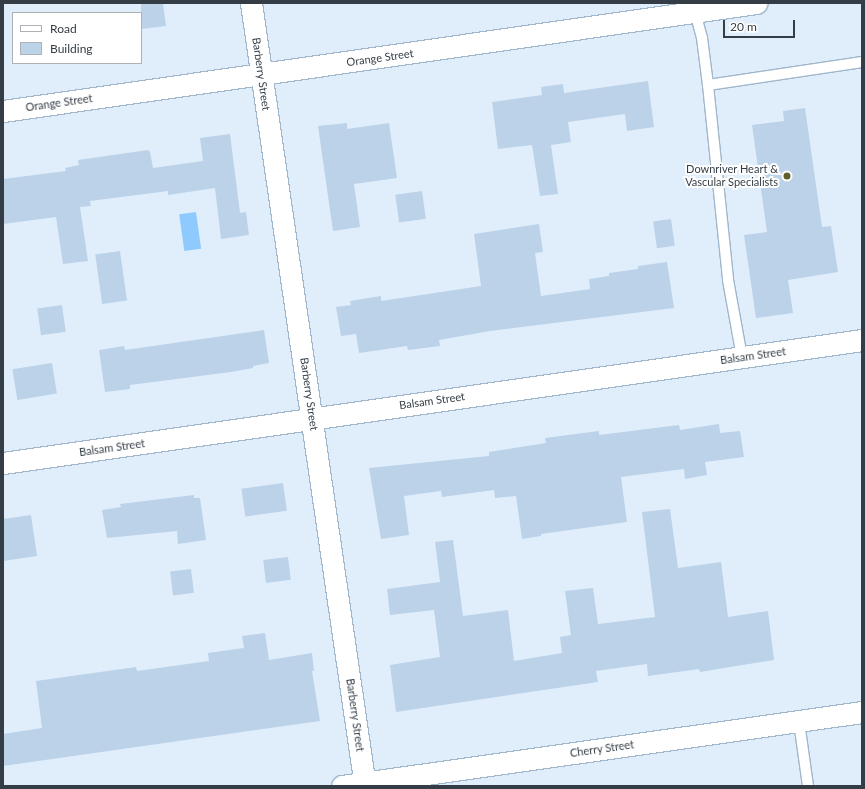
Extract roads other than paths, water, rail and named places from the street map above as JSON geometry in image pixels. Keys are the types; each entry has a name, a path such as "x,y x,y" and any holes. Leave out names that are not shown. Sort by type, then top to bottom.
{"street":[{"name":"Barberry Street","path":"251,3 365,784"},
{"name":"Orange Street","path":"3,111 756,3"},
{"name":"Balsam Street","path":"3,464 862,340"},
{"name":"Cherry Street","path":"342,786 365,784 862,712"}],"lane":[{"path":"695,12 702,38 708,85 728,280 742,357"},
{"path":"708,85 862,62"},
{"path":"799,722 808,786"}],"water":[{"path":"196,212 201,249 184,251 179,214"}],"place":[{"name":"Downriver Heart & Vascular Specialists","path":"787,176"}]}
